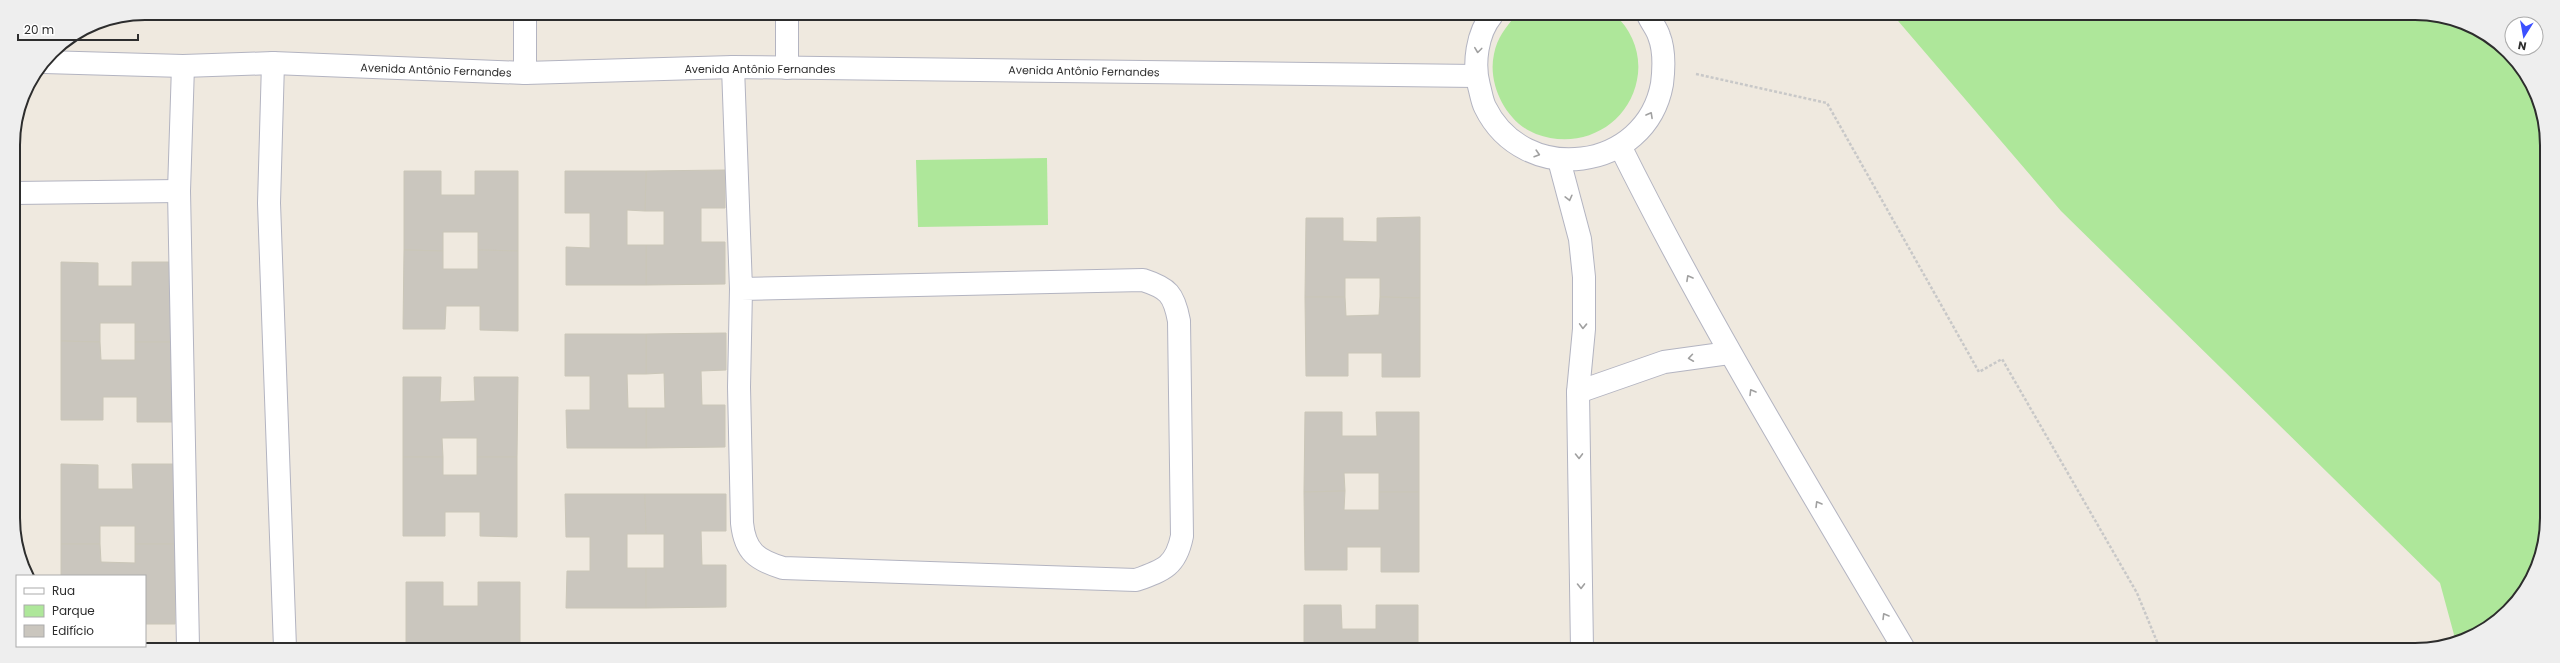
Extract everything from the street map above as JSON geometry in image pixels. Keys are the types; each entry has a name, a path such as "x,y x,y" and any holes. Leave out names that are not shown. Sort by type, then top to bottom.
{"street":[{"path":"525,73 526,20"},
{"path":"786,68 787,20"},
{"path":"1489,20 1478,46 1476,76 1485,106 1503,132 1529,151 1559,160 1591,158 1620,146 1644,125 1659,98 1665,66 1659,36 1651,20"},
{"name":"Avenida Antônio Fernandes","path":"51,62 183,66 274,63 525,73 733,67 1476,76"},
{"path":"274,63 269,203 285,643"},
{"path":"183,66 179,191 188,643"},
{"path":"733,67 741,289 739,387 742,523 744,537 753,553 763,562 783,568 1136,580 1167,565 1178,554 1182,536 1179,320 1176,303 1168,291 1157,284 1143,280 741,289"},
{"path":"1620,146 1658,223 1729,353 1900,643"},
{"path":"1559,160 1580,239 1584,277 1584,329 1578,392 1582,643"},
{"path":"20,193 179,191"},
{"path":"1578,392 1664,362 1729,353"}],"path":[{"path":"1665,66 1827,103 1979,372 2002,359 2137,593 2157,643"}],"green space":[{"path":"1512,20 1620,20 1635,44 1638,62 1637,80 1632,96 1624,110 1613,122 1600,131 1585,137 1569,139 1553,138 1536,134 1526,129 1508,112 1497,90 1494,78 1494,54 1497,43 1505,28"},
{"path":"1897,20 2424,20 2440,22 2463,29 2478,37 2504,56 2527,89 2538,120 2539,128 2539,535 2538,543 2527,574 2509,601 2485,622 2463,634 2455,637 2440,583 2061,211"},
{"path":"1047,158 1048,225 918,227 916,160"}],"building":[{"path":"725,170 725,208 701,208 701,242 725,242 725,284 646,285 646,245 664,245 664,211 645,211 646,171"},
{"path":"404,171 441,171 441,195 475,195 475,171 518,171 518,251 478,250 478,232 443,232 443,251 404,250"},
{"path":"565,171 646,171 645,211 627,210 627,245 646,245 646,285 566,285 566,247 590,248 590,213 565,213"},
{"path":"1420,217 1420,298 1380,297 1380,278 1345,278 1345,297 1305,297 1306,218 1343,218 1343,241 1377,242 1377,218"},
{"path":"404,250 443,251 443,269 478,269 478,250 518,251 518,331 480,330 480,306 446,306 445,329 403,329"},
{"path":"61,262 98,263 98,286 132,286 132,262 175,262 175,342 135,342 135,323 100,323 100,342 61,341"},
{"path":"1305,297 1345,297 1346,316 1379,315 1380,297 1420,298 1420,377 1382,377 1382,353 1348,353 1348,376 1306,376"},
{"path":"726,333 726,370 701,371 702,405 725,405 725,447 646,448 646,408 665,408 664,373 646,374 646,334"},
{"path":"565,334 646,334 646,374 627,374 628,408 646,408 646,448 567,448 566,410 590,410 590,376 565,376"},
{"path":"61,341 100,342 101,360 135,360 135,342 175,342 175,422 137,422 137,397 103,397 103,420 61,420"},
{"path":"403,377 441,377 440,402 475,401 474,377 518,377 517,457 477,457 477,438 442,438 443,457 403,457"},
{"path":"1305,412 1342,412 1342,436 1377,436 1376,412 1419,412 1419,492 1379,492 1379,473 1344,473 1345,491 1304,492"},
{"path":"403,457 443,457 443,475 477,475 477,457 517,457 517,537 480,536 480,512 445,512 445,536 403,536"},
{"path":"61,464 98,465 98,489 133,489 132,464 175,464 175,544 135,544 135,526 100,526 100,544 61,544"},
{"path":"1345,491 1344,510 1379,510 1379,492 1419,492 1419,572 1381,572 1381,547 1347,547 1347,570 1305,570 1304,492"},
{"path":"565,494 645,494 646,534 627,534 627,568 646,568 646,608 566,608 567,571 590,571 590,537 566,537"},
{"path":"645,494 726,494 726,531 701,531 702,565 726,565 726,607 646,608 646,568 664,568 664,534 646,534"},
{"path":"61,544 100,544 101,562 135,563 135,544 175,544 175,624 146,624 146,575 61,575"},
{"path":"406,582 443,582 443,606 478,606 478,582 520,582 520,643 406,643"},
{"path":"1304,605 1341,605 1342,629 1376,629 1376,605 1418,605 1418,643 1304,643"}]}
